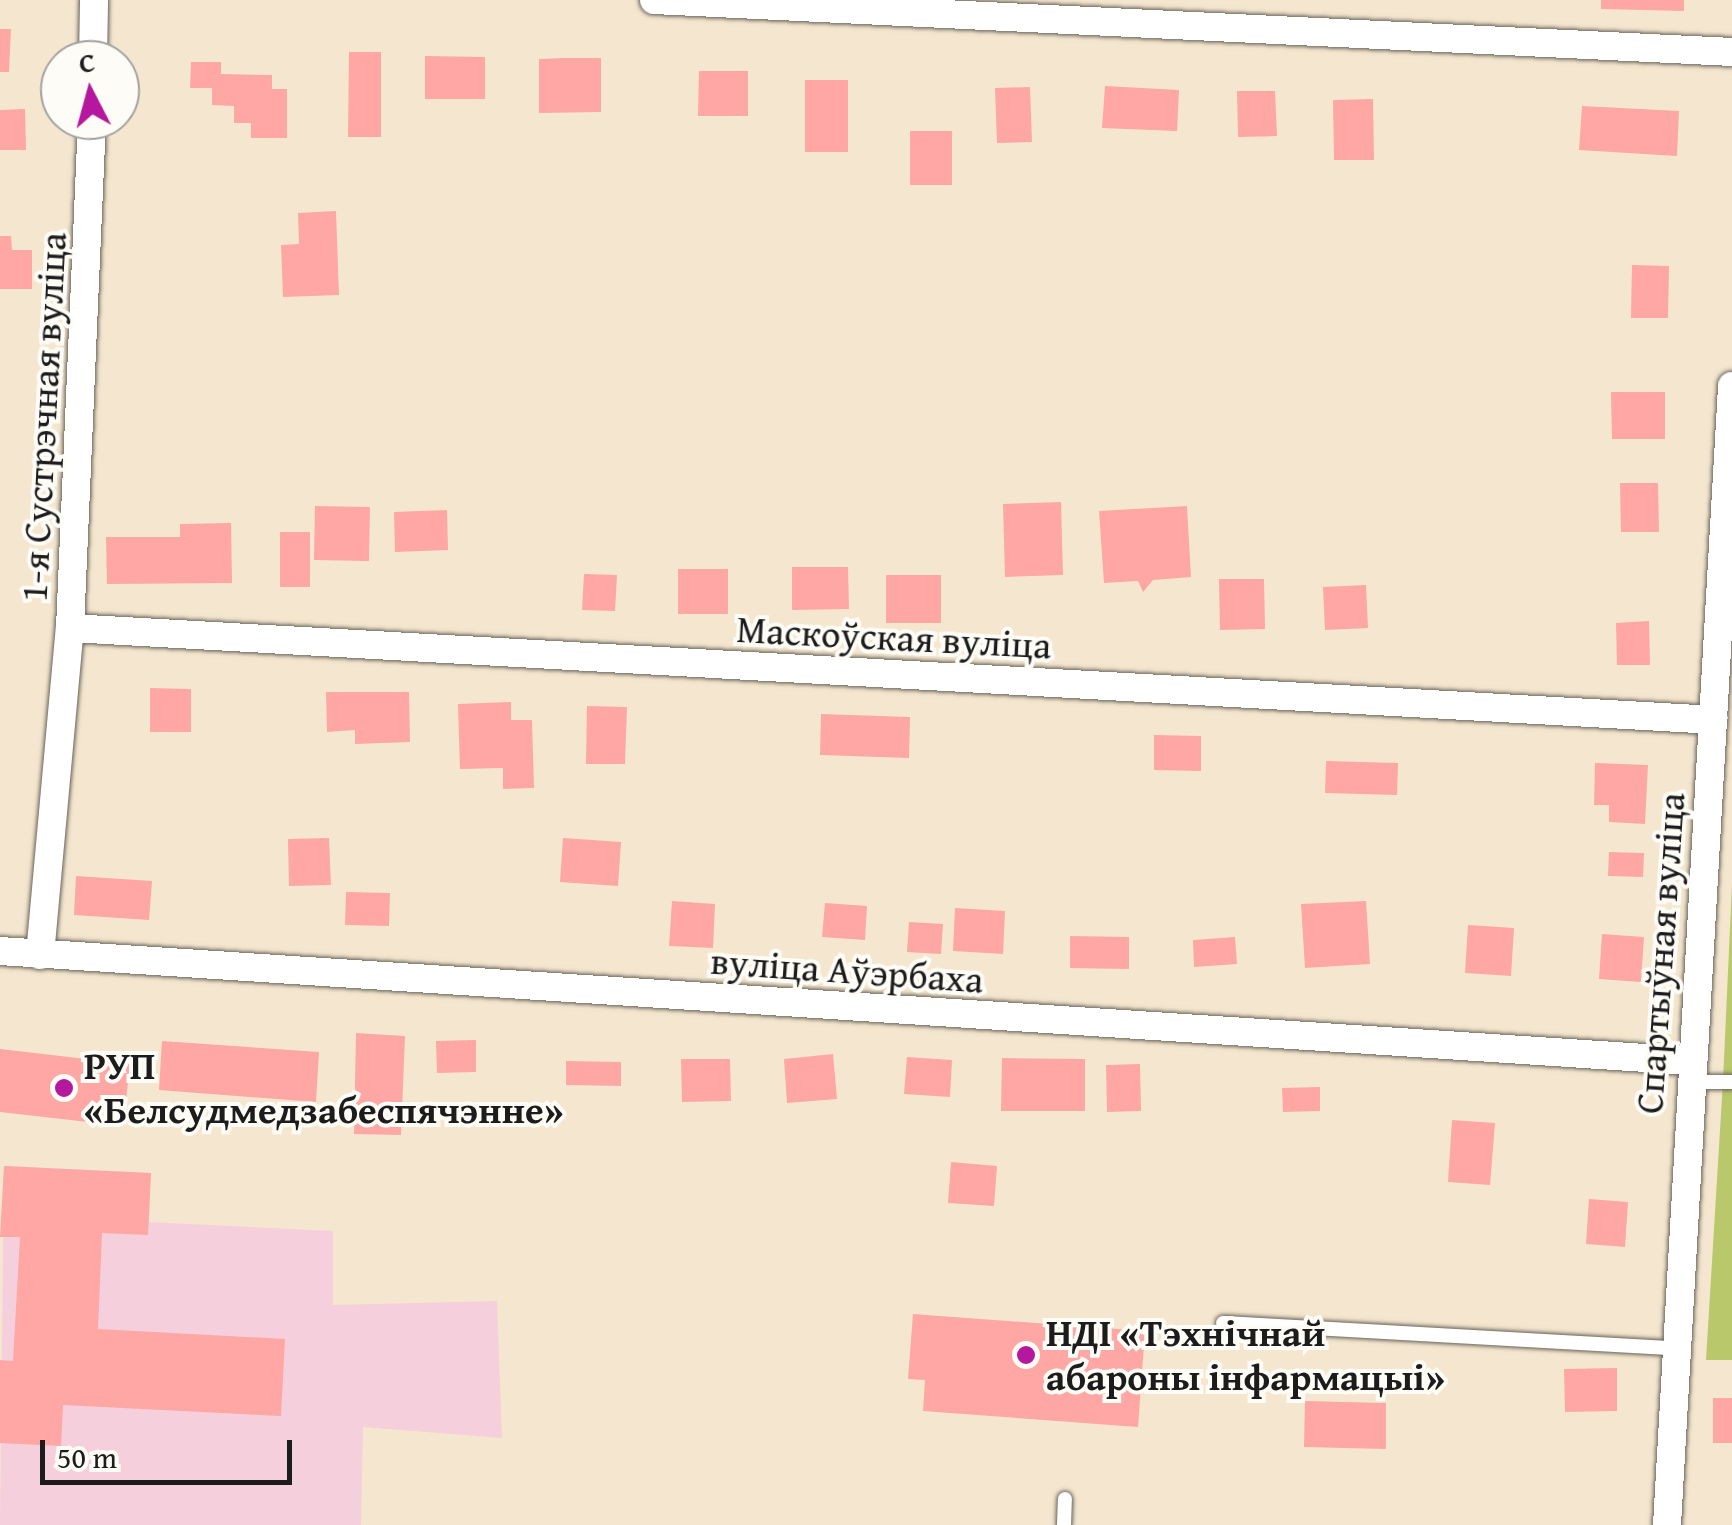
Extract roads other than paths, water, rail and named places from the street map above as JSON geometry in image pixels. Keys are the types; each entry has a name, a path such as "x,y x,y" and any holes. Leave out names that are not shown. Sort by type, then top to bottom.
{"street":[{"path":"93,40 94,0"},
{"path":"654,0 1732,52"},
{"name":"1-я Сустрэчная вуліца","path":"40,956 70,628 91,140"},
{"name":"Спартыўная вуліца","path":"1667,1525 1670,1348 1714,720 1732,386"},
{"name":"Маскоўская вуліца","path":"70,628 1714,720"},
{"name":"вуліца Аўэрбаха","path":"0,951 1689,1072"}],"lane":[{"path":"1689,1072 1732,1082"},
{"path":"1223,1322 1670,1348"},
{"path":"1064,1525 1065,1500"}],"place":[{"name":"РУП «Белсудмедзабеспячэнне»","path":"64,1088"},
{"name":"НДІ «Тэхнічнай абароны інфармацыі»","path":"1026,1355"}]}
